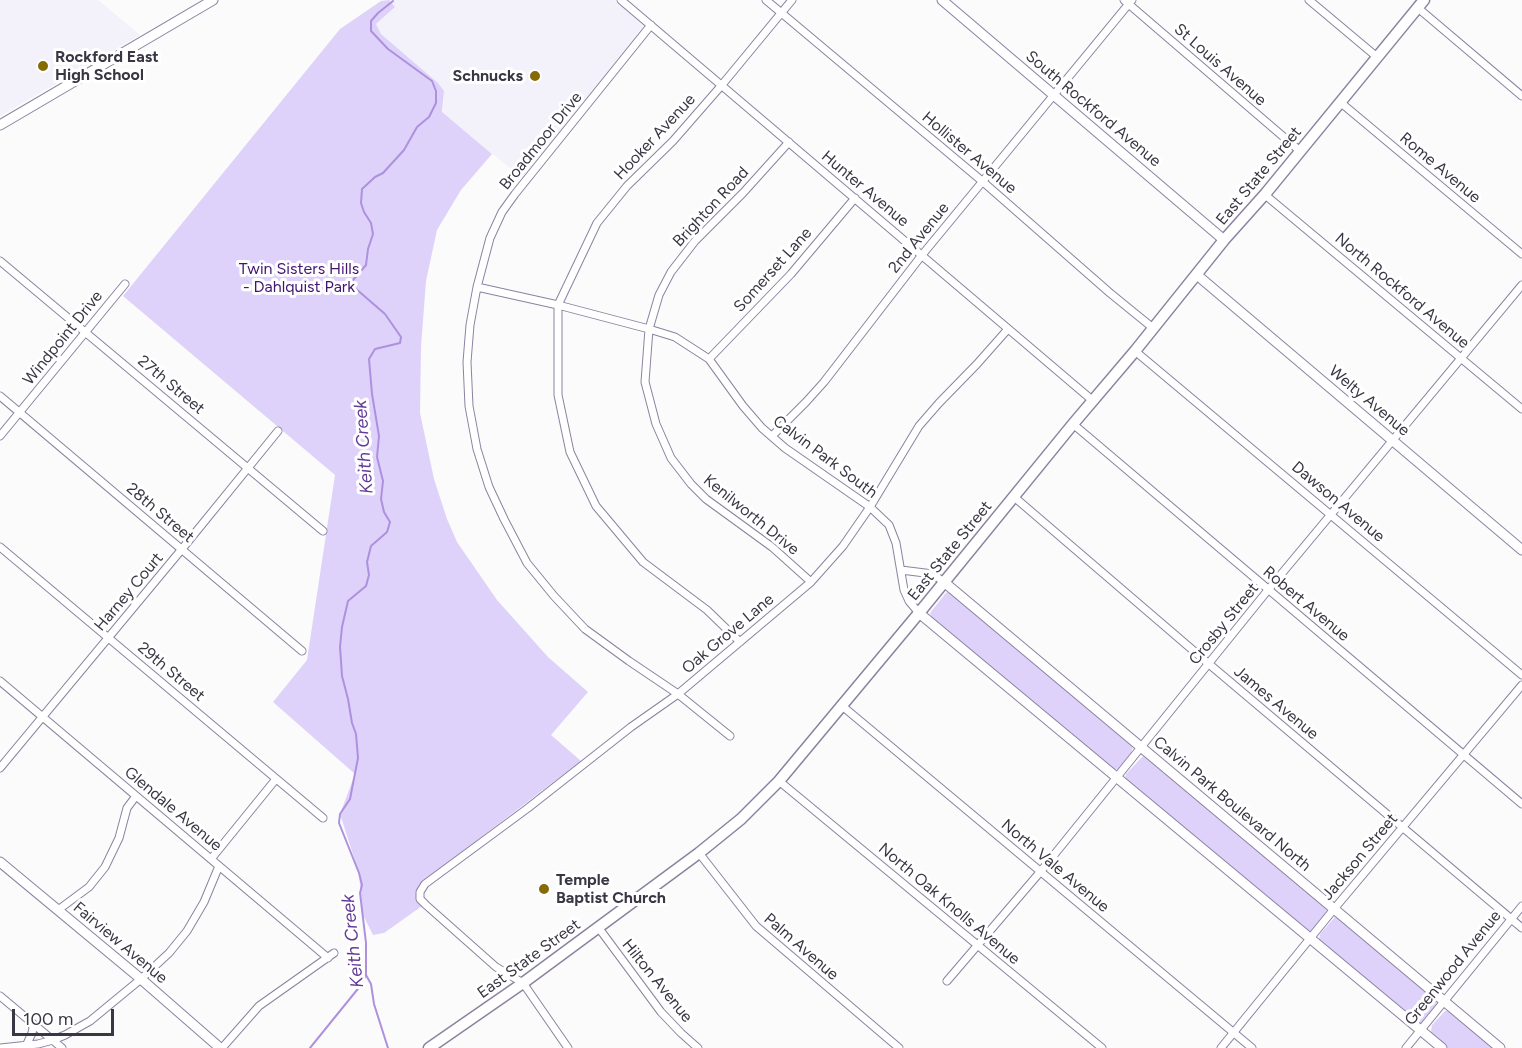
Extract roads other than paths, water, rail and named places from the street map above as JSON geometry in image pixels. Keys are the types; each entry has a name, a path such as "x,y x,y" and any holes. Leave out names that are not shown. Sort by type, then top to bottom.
{"main road":[{"name":"East State Street","path":"429,1048 523,983 699,853 741,819 779,781 1421,4"}],"street":[{"path":"0,125 213,0"},
{"name":"Hunter Avenue","path":"621,0 1092,400"},
{"name":"Hollister Avenue","path":"766,0 1153,328"},
{"name":"Hooker Avenue","path":"558,305 597,223 627,186 673,141 722,86 792,0"},
{"name":"South Rockford Avenue","path":"942,0 1224,240"},
{"path":"1309,0 1377,57"},
{"name":"2nd Avenue","path":"772,436 824,382 922,255 1128,1"},
{"name":"St Louis Avenue","path":"1128,1 1300,151"},
{"path":"1421,4 1522,96"},
{"name":"Broadmoor Drive","path":"651,25 502,212 490,238 470,325 467,362 469,406 477,449 489,487 527,563 585,629 678,694 730,736"},
{"name":"Rome Avenue","path":"1340,102 1522,254"},
{"name":"Brighton Road","path":"649,329 659,295 671,272 695,241 789,142"},
{"name":"North Rockford Avenue","path":"1264,194 1522,409"},
{"name":"Somerset Lane","path":"709,359 791,274 855,198"},
{"name":"27th Street","path":"0,261 323,531"},
{"name":"Welty Avenue","path":"1197,275 1522,550"},
{"name":"Windpoint Drive","path":"0,436 125,284"},
{"name":"Crosby Street","path":"947,981 1041,871 1268,590 1522,285"},
{"name":"Calvin Park South","path":"477,287 558,305 675,337 709,359 743,406 785,448 870,507 889,525 896,543 904,590 909,601 919,613"},
{"path":"558,305 558,395 570,452 596,506 643,562 707,610 740,642"},
{"name":"Kenilworth Drive","path":"649,329 645,382 656,424 671,458 706,499 772,547 811,582"},
{"name":"Oak Grove Lane","path":"523,983 496,967 420,899 420,892 425,884 528,808 631,727 678,694 811,582 843,546 870,507 919,426 1008,329"},
{"name":"Dawson Avenue","path":"1135,351 1522,675"},
{"name":"28th Street","path":"0,396 303,651"},
{"name":"Robert Avenue","path":"1073,424 1522,804"},
{"name":"Harney Court","path":"0,768 183,549 278,431"},
{"name":"James Avenue","path":"1013,496 1522,928"},
{"name":"29th Street","path":"0,547 324,818"},
{"path":"901,570 934,575 944,582"},
{"name":"Calvin Park Boulevard North","path":"944,582 1500,1048"},
{"path":"919,613 1442,1048"},
{"name":"Glendale Avenue","path":"0,681 219,866 331,956 258,1007 221,1048"},
{"name":"Jackson Street","path":"1221,1048 1522,685"},
{"name":"North Vale Avenue","path":"841,705 1252,1048"},
{"path":"211,859 276,779"},
{"name":"North Oak Knolls Avenue","path":"779,781 1102,1048"},
{"path":"58,910 85,890 105,867 115,850 126,809 136,796"},
{"name":"Palm Avenue","path":"699,853 756,926 899,1048"},
{"name":"Fairview Avenue","path":"0,862 221,1048"},
{"path":"0,1048 54,1044 86,1023 141,980 163,960 187,931 204,902 219,866"},
{"name":"Greenwood Avenue","path":"1406,1048 1522,906"},
{"name":"Hilton Avenue","path":"598,927 661,1012 698,1048"},
{"path":"523,983 568,1048"},
{"path":"0,996 54,1044 62,1048"},
{"path":"26,1046 31,1038 31,1022"}],"waterway":[{"name":"Keith Creek","path":"388,1048 374,1004 371,984 366,975 366,943 360,893 362,885 339,823 340,814 350,799 358,758 356,734 342,676 340,647 342,627 348,601 366,586 369,575 367,562 371,546 387,532 390,522 384,512 381,499 383,481 377,457 379,436 369,359 375,349 400,343 401,337 385,314 355,288 353,280 366,265 373,234 371,223 361,203 362,189 383,173 404,150 417,127 429,117 436,103 436,91 432,81 388,49 371,31 371,21 393,1"},
{"path":"310,1048 361,985 366,975"}],"place":[{"name":"Rockford East High School","path":"43,66"},
{"name":"Schnucks","path":"535,76"},
{"name":"Temple Baptist Church","path":"544,889"}],"park label":[{"name":"Twin Sisters Hills - Dahlquist Park","path":"299,278"}]}
